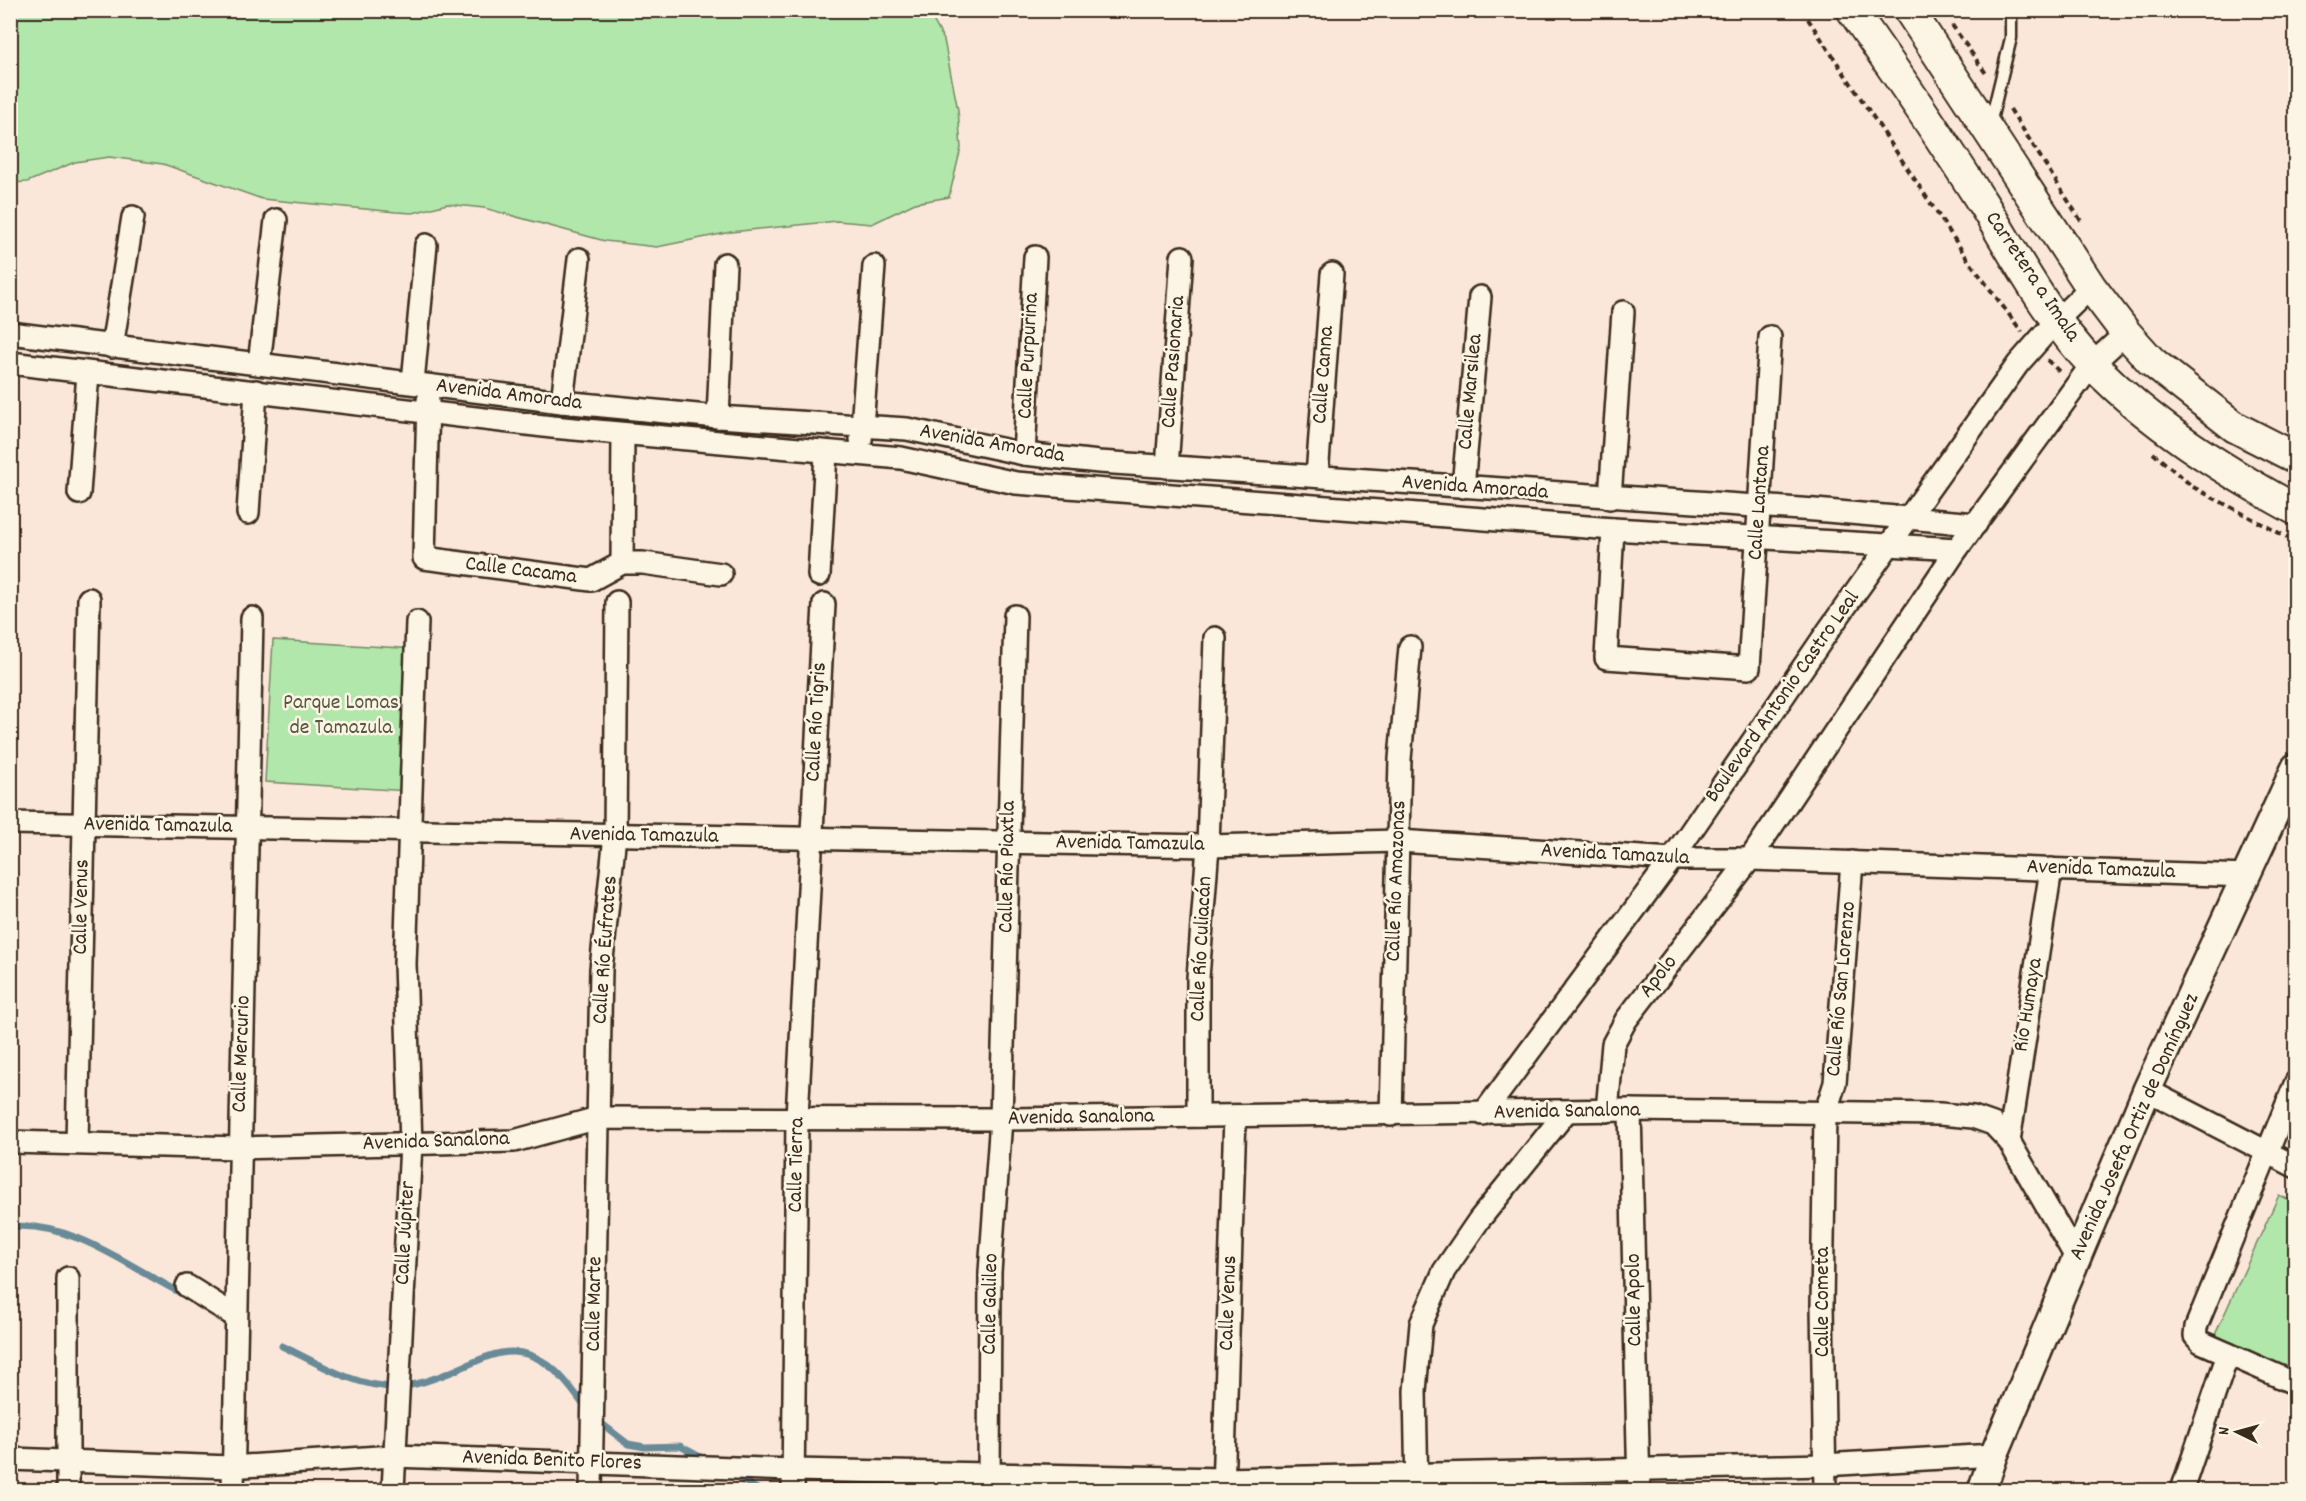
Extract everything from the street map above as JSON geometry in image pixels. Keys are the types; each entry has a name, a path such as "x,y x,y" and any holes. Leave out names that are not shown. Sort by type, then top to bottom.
{"main road":[{"name":"Carretera a Imala","path":"1852,10 1967,179 2056,321 2092,364 2162,428 2229,474 2295,510"},
{"name":"Carretera a Imala","path":"1909,10 2091,287 2126,333 2152,362 2235,427 2295,458"}],"street":[{"path":"112,347 133,217"},
{"path":"259,364 276,220"},
{"path":"426,245 421,383 428,412"},
{"name":"Calle Purpurina","path":"1024,454 1035,257"},
{"name":"Calle Pasionaria","path":"1167,467 1182,257"},
{"path":"562,402 579,259"},
{"path":"718,417 725,264"},
{"path":"859,456 874,266"},
{"name":"Calle Canna","path":"1317,476 1332,274"},
{"name":"Boulevard Antonio Castro Leal","path":"1483,1114 1672,859 1908,518 2018,364 2056,321 2091,287"},
{"name":"Calle Marsilea","path":"1463,487 1480,297"},
{"path":"1610,498 1623,312"},
{"name":"Avenida Amorada","path":"10,333 562,402 718,417 907,429 1024,454 1167,467 1815,510 1976,524"},
{"path":"1750,859 1957,549 2092,364 2126,333"},
{"name":"Calle Lantana","path":"1613,529 1606,658 1749,668 1770,337"},
{"name":"Avenida Amorada","path":"10,363 623,434 901,458 1016,483 1613,529 1957,549"},
{"path":"80,492 88,373"},
{"path":"248,513 256,391"},
{"name":"Calle Cacama","path":"428,412 424,558 591,580 622,563"},
{"path":"623,434 622,563 643,563 721,574"},
{"path":"819,575 826,453"},
{"path":"1219,499 1220,470"},
{"path":"1812,539 1815,510"},
{"name":"Calle Venus","path":"77,1143 89,598"},
{"name":"Calle Río Éufrates","path":"598,1118 601,969 615,835 617,602"},
{"name":"Calle Río Tigris","path":"811,840 824,604"},
{"name":"Calle Río Piaxtla","path":"1001,1119 1015,616"},
{"name":"Calle Mercurio","path":"233,1491 231,1467 249,828 252,618"},
{"name":"Calle Júpiter","path":"393,1491 393,1456 411,1144 405,964 412,831 417,622"},
{"name":"Calle Río Culiacán","path":"1198,1116 1198,978 1208,846 1215,638"},
{"name":"Calle Río Amazonas","path":"1391,1115 1400,759 1410,647"},
{"name":"Avenida Josefa Ortiz de Domínguez","path":"1982,1491 1994,1455 2147,1090 2248,876 2295,767"},
{"name":"Avenida Tamazula","path":"10,823 1208,846 1399,841 1672,859 1852,862 2248,876"},
{"name":"Calle Tierra","path":"793,1480 797,1117 811,840"},
{"name":"Apolo","path":"1607,1111 1613,1044 1626,1020 1750,859"},
{"name":"Calle Río San Lorenzo","path":"1824,1114 1835,1083 1852,862"},
{"name":"Río Humaya","path":"2009,1141 2051,869"},
{"path":"2295,1082 2196,1327 2195,1336 2201,1342 2295,1384"},
{"path":"2147,1090 2295,1167"},
{"name":"Avenida Sanalona","path":"10,1142 240,1148 514,1141 598,1118 1001,1119 1483,1114 1630,1110 1940,1114 1973,1117 1993,1124 2009,1141 2077,1259"},
{"name":"Calle Apolo","path":"1630,1110 1639,1491"},
{"path":"1417,1483 1415,1391 1421,1324 1450,1262 1479,1220 1566,1112"},
{"name":"Calle Cometa","path":"1824,1114 1823,1465 1825,1491"},
{"name":"Calle Venus","path":"1223,1485 1235,1116"},
{"name":"Calle Marte","path":"591,1491 598,1118"},
{"name":"Calle Galileo","path":"989,1482 990,1272 1001,1119"},
{"path":"68,1278 68,1491"},
{"path":"187,1286 235,1316"},
{"path":"2182,1491 2228,1354"},
{"name":"Avenida Benito Flores","path":"10,1459 231,1467 393,1456 592,1462 793,1480 1223,1485 1417,1483 1639,1467 1823,1465 1994,1455"}],"lane":[{"path":"1989,130 2011,38 2011,10"}],"path":[{"path":"1948,19 1997,89 2085,227"}],"green space":[{"path":"11,10 928,11 944,40 958,110 961,148 949,197 915,203 872,224 837,221 731,232 657,247 605,241 484,208 447,204 413,213 262,199 163,164 109,157 75,162 27,182 11,183"},
{"name":"Parque Lomas de Tamazula","path":"273,640 417,649 409,791 265,782"},
{"path":"2279,1195 2295,1203 2295,1374 2214,1337"}],"waterway":[{"path":"10,1227 33,1227 57,1231 79,1239 102,1249 187,1296"},
{"path":"282,1346 352,1379 397,1387 428,1380 480,1359 501,1353 516,1352 541,1360 552,1368 562,1377 587,1410"},
{"path":"597,1420 628,1444 645,1447 680,1446 706,1460"},
{"path":"731,1474 759,1490"}]}
